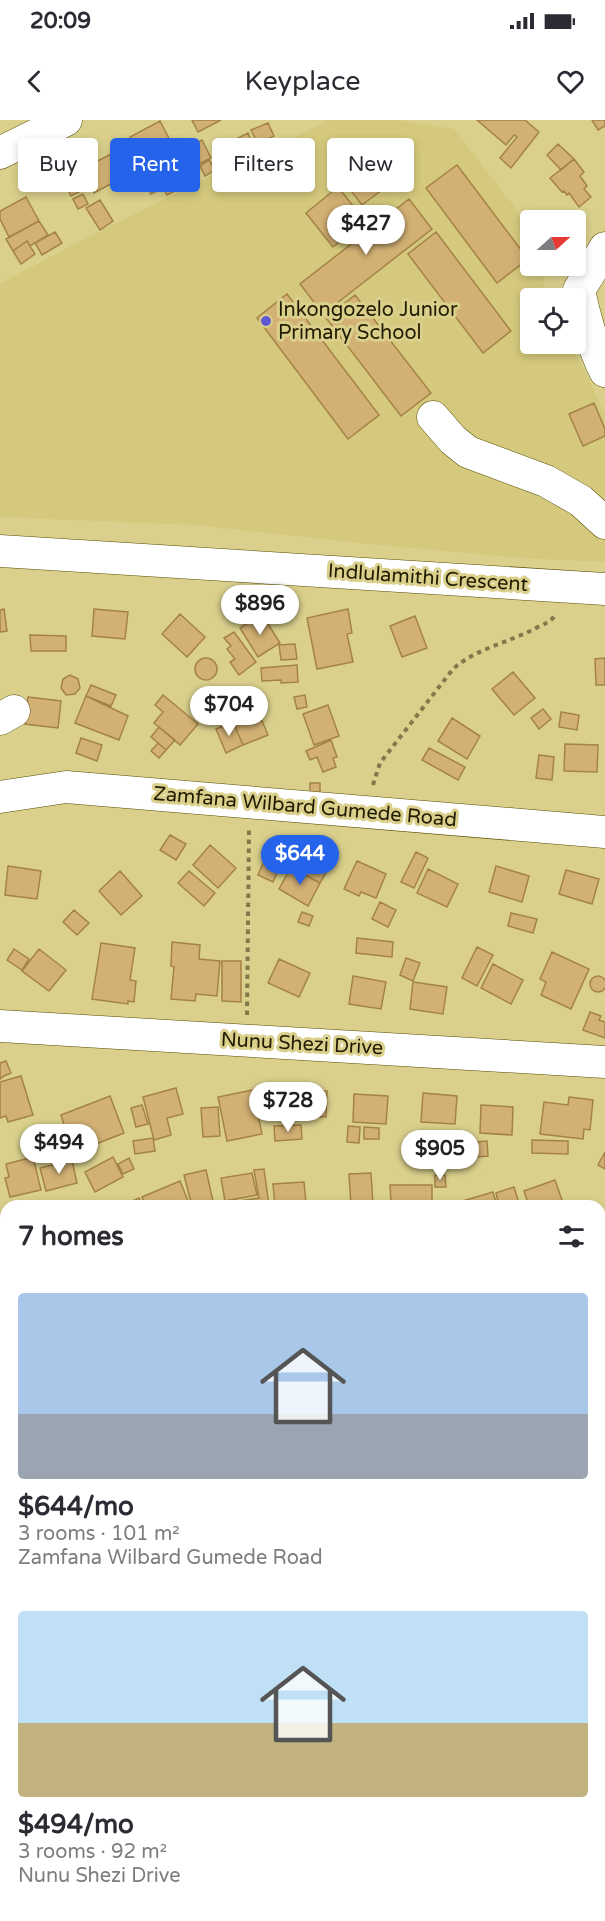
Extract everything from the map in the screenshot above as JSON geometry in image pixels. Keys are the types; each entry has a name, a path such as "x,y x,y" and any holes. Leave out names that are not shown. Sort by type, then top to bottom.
{"street":[{"path":"0,153 66,120"},
{"path":"605,248 579,290 584,317 605,371"},
{"path":"433,417 453,440 468,452 546,481 581,501 605,523"},
{"name":"Indlulamithi Crescent","path":"0,551 605,589"},
{"name":"Zamfana Wilbard Gumede Road","path":"2,796 66,787 605,832"},
{"name":"Nunu Shezi Drive","path":"0,1026 605,1062"}],"path":[{"path":"366,812 380,763 453,669 462,661 520,637 552,620 561,606 562,586"},
{"path":"246,1041 250,802"}],"shaded area":[{"name":"Inkongozelo Junior Primary School","path":"327,120 398,120 454,129 520,214 520,276 545,276 544,288 520,288 520,354 576,354 605,413 605,562 520,558 196,525 0,517 0,284 179,192 200,192 200,181 212,176 212,192 315,192 315,138 294,138"}],"building":[{"path":"192,120 221,120 198,132"},
{"path":"477,120 525,120 539,132 511,168 500,158 517,137 514,135 506,145"},
{"path":"592,120 605,120 605,126 598,130"},
{"path":"160,121 169,138 130,138"},
{"path":"268,123 274,136 255,138 251,130"},
{"path":"248,133 250,138 238,138"},
{"path":"202,140 211,158 200,164 200,141"},
{"path":"558,144 574,159 561,170 547,155"},
{"path":"110,155 110,184 98,191 98,161"},
{"path":"574,159 584,172 580,176 587,186 584,189 591,197 579,207 569,193 567,195 564,191 562,192 550,178"},
{"path":"209,160 212,172 205,176 200,166"},
{"path":"457,165 520,248 520,265 497,283 426,188"},
{"path":"332,192 342,192 365,221 333,247 306,213"},
{"path":"352,192 379,192 362,205"},
{"path":"83,194 88,204 78,209 73,199"},
{"path":"26,197 39,221 9,237 0,219 0,211"},
{"path":"409,199 432,229 323,314 300,284"},
{"path":"100,200 113,221 100,230 86,208"},
{"path":"39,221 48,235 30,246 27,241 13,251 6,239"},
{"path":"55,232 62,243 42,255 35,243"},
{"path":"436,232 511,331 483,353 408,254"},
{"path":"27,241 35,254 21,264 13,251"},
{"path":"287,294 379,415 348,439 257,318"},
{"path":"355,295 431,393 401,416 326,318"},
{"path":"594,403 605,429 605,436 583,446 569,414"},
{"path":"4,609 7,631 0,632 0,610"},
{"path":"94,609 128,612 125,639 92,636"},
{"path":"348,609 352,633 347,634 353,662 317,669 307,618"},
{"path":"180,614 205,637 187,657 162,634"},
{"path":"262,614 280,643 258,657 240,628"},
{"path":"415,616 427,648 402,657 390,626"},
{"path":"234,632 256,662 239,675 230,662 235,659 227,649 231,646 224,638"},
{"path":"30,635 66,636 66,651 31,651"},
{"path":"295,644 297,659 281,660 279,645"},
{"path":"206,658 214,661 217,669 214,677 206,680 198,677 195,669 198,661"},
{"path":"605,658 605,685 596,685 595,659"},
{"path":"297,665 298,682 262,681 261,668"},
{"path":"513,672 535,698 514,715 492,689"},
{"path":"70,675 78,679 80,688 75,694 66,695 61,688 63,679"},
{"path":"91,685 116,695 111,706 86,696"},
{"path":"163,695 198,724 180,745 154,723 163,712 155,705"},
{"path":"305,695 307,707 297,709 294,697"},
{"path":"86,696 128,716 119,740 75,723"},
{"path":"28,697 61,701 58,728 25,724"},
{"path":"255,704 268,735 243,745 230,715"},
{"path":"328,705 339,736 314,745 303,714"},
{"path":"543,709 551,719 539,729 531,718"},
{"path":"561,712 579,715 577,730 559,727"},
{"path":"452,718 480,736 467,759 438,741"},
{"path":"233,722 243,745 226,753 216,729"},
{"path":"159,727 175,740 166,750 151,737"},
{"path":"81,738 102,745 97,761 76,753"},
{"path":"331,740 337,757 333,758 336,767 323,772 317,757 310,760 306,751"},
{"path":"158,743 166,750 159,758 151,751"},
{"path":"565,744 598,745 597,772 564,771"},
{"path":"429,748 465,767 458,780 422,760"},
{"path":"539,755 554,757 552,780 536,778"},
{"path":"310,783 320,783 320,794 310,793"},
{"path":"170,835 186,844 176,860 160,850"},
{"path":"274,839 289,845 273,882 258,875"},
{"path":"305,843 334,859 320,883 291,867"},
{"path":"210,845 236,868 218,888 193,865"},
{"path":"416,852 428,858 414,888 401,882"},
{"path":"357,861 386,874 376,898 361,892 359,896 344,889"},
{"path":"8,866 41,871 37,899 5,895"},
{"path":"496,866 529,876 522,902 489,892"},
{"path":"291,867 320,883 308,906 279,889"},
{"path":"428,869 458,884 447,907 417,893"},
{"path":"566,870 599,879 592,904 559,894"},
{"path":"120,871 142,896 121,915 99,891"},
{"path":"189,871 215,893 204,906 178,883"},
{"path":"380,902 396,910 388,927 372,919"},
{"path":"74,910 89,923 77,935 63,922"},
{"path":"302,912 313,916 309,926 298,922"},
{"path":"511,913 537,919 533,933 508,926"},
{"path":"357,938 393,942 392,957 356,953"},
{"path":"172,942 200,945 199,959 220,961 217,996 196,994 195,1001 171,999 174,967 171,966"},
{"path":"101,943 135,948 130,980 136,981 134,1002 128,1001 128,1004 92,999"},
{"path":"477,947 493,955 477,986 462,978"},
{"path":"14,949 29,959 22,970 7,960"},
{"path":"39,949 66,970 49,991 22,971"},
{"path":"552,952 589,969 571,1009 541,995 546,982 540,979"},
{"path":"406,958 420,963 413,981 400,975"},
{"path":"279,959 310,973 299,997 268,983"},
{"path":"222,961 241,961 241,1002 222,1001"},
{"path":"493,964 523,980 511,1004 481,988"},
{"path":"353,976 386,982 381,1009 349,1004"},
{"path":"598,976 604,978 606,984 604,990 598,992 592,990 590,984 592,978"},
{"path":"413,982 447,987 443,1014 410,1009"},
{"path":"590,1012 601,1016 599,1020 605,1022 605,1038 583,1030"},
{"path":"6,1061 11,1073 0,1079 0,1063"},
{"path":"21,1076 33,1115 8,1122 6,1116 0,1118 0,1082"},
{"path":"176,1088 183,1114 167,1118 171,1135 154,1140 143,1097"},
{"path":"294,1089 327,1091 326,1117 293,1116"},
{"path":"253,1090 262,1134 227,1141 218,1097"},
{"path":"423,1093 457,1096 455,1124 421,1122"},
{"path":"354,1094 388,1096 386,1124 353,1122"},
{"path":"110,1096 124,1133 73,1153 61,1115"},
{"path":"569,1097 593,1100 590,1130 584,1129 583,1139 540,1134 544,1102 568,1105"},
{"path":"142,1105 148,1124 136,1127 131,1108"},
{"path":"481,1105 513,1107 512,1135 480,1133"},
{"path":"218,1107 220,1136 203,1137 201,1108"},
{"path":"301,1125 302,1139 275,1141 274,1126"},
{"path":"348,1126 360,1127 359,1143 347,1142"},
{"path":"364,1127 379,1128 379,1139 364,1139"},
{"path":"153,1138 155,1151 135,1154 133,1141"},
{"path":"532,1140 568,1141 568,1154 532,1153"},
{"path":"487,1141 488,1156 477,1157 476,1142"},
{"path":"605,1152 605,1169 598,1165"},
{"path":"33,1157 41,1190 10,1197 5,1178 9,1177 6,1164"},
{"path":"113,1157 123,1177 95,1192 85,1172"},
{"path":"129,1158 134,1169 123,1174 118,1164"},
{"path":"72,1160 77,1183 46,1191 40,1168"},
{"path":"264,1169 268,1200 246,1200 259,1198 254,1170"},
{"path":"206,1170 213,1200 190,1200 184,1175"},
{"path":"252,1173 257,1195 225,1200 221,1178"},
{"path":"371,1173 373,1200 351,1200 349,1174"},
{"path":"435,1175 445,1175 446,1187 435,1187"},
{"path":"555,1180 562,1200 527,1200 524,1191"},
{"path":"180,1181 188,1200 143,1200 142,1197"},
{"path":"304,1182 306,1200 274,1200 273,1184"},
{"path":"390,1185 432,1185 432,1200 391,1200"},
{"path":"514,1187 518,1200 498,1200 496,1193"},
{"path":"493,1192 495,1200 466,1200"}],"place":[{"name":"Inkongozelo Junior Primary School","path":"266,321"}]}
